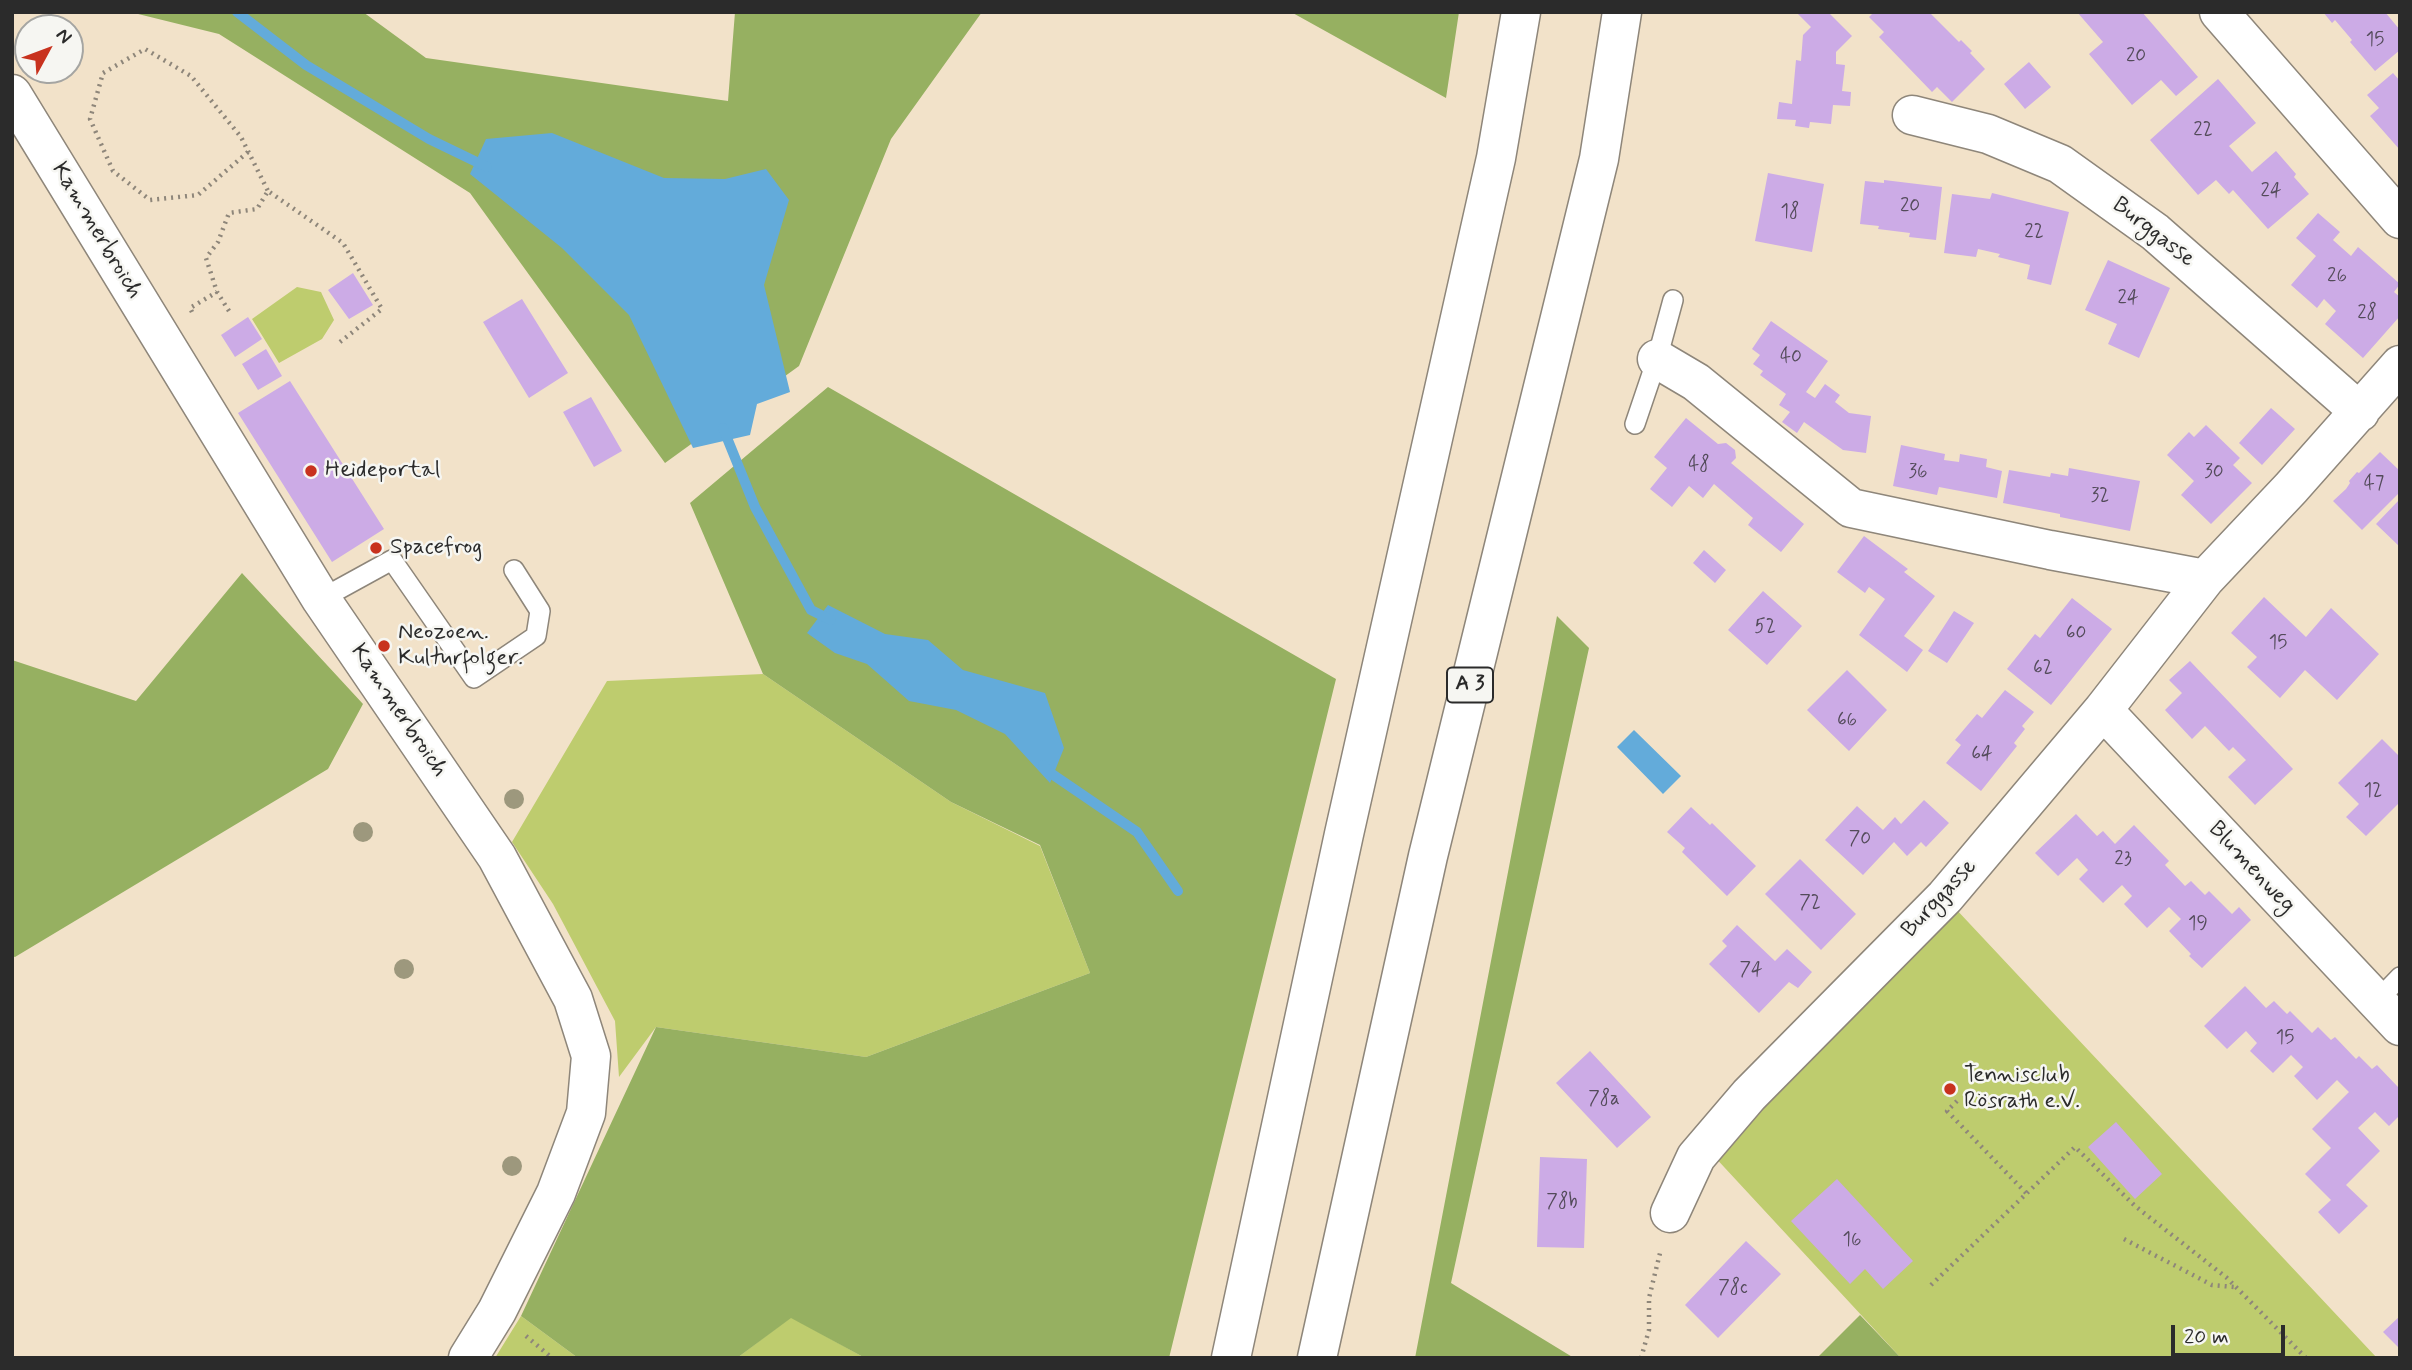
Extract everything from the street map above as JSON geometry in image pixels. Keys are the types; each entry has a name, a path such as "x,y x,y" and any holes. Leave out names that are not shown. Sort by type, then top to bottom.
{"main road":[{"path":"1231,1358 1341,847 1496,158 1521,12"},
{"name":"A 3","path":"1317,1358 1428,856 1599,159 1622,12"},
{"path":"2219,12 2400,219"},
{"name":"Kammerbroich","path":"12,94 321,599 498,857 573,999 591,1056 586,1113 556,1193 497,1311 468,1358"},
{"name":"Burggasse","path":"1912,115 1988,134 2060,164 2164,240 2360,412"},
{"path":"1657,359 1696,382 1851,508 2205,579"},
{"name":"Burggasse","path":"1670,1213 1696,1157 1749,1095 1945,897 2103,710 2205,579 2360,412 2395,383"},
{"name":"Blumenweg","path":"2103,710 2392,1002"}],"lane":[{"path":"1635,424 1673,300"},
{"path":"321,599 392,560 474,678 536,636 540,611 514,570"}],"path":[{"path":"248,152 198,195 150,200 113,171 90,118 103,73 145,50 191,76 241,137 268,191 343,243 382,309 340,342"},
{"path":"229,311 217,292 206,258 218,242 229,213 257,209 268,191"},
{"path":"195,318 190,308 217,292"},
{"path":"1957,1101 1947,1111 2026,1193"},
{"path":"1931,1285 2075,1146 2135,1206 2236,1287 2306,1358"},
{"path":"1641,1358 1649,1330 1649,1298 1670,1213"},
{"path":"2124,1239 2212,1285 2236,1287"}],"green space":[{"path":"130,12 363,12 426,58 728,101 735,12 982,12 891,139 799,366 665,463 470,193 219,34"},
{"path":"1291,12 1459,12 1446,98"},
{"path":"297,287 321,292 334,320 322,339 279,363 252,319"},
{"path":"828,387 1336,679 1169,1358 865,1358 791,1318 737,1358 578,1358 521,1316 656,1027 866,1057 1090,973 1040,845 951,802 763,674 690,503"},
{"path":"242,573 363,704 328,769 15,957 12,956 12,660 136,701"},
{"path":"1557,616 1589,648 1451,1283 1574,1358 1415,1358"},
{"path":"763,674 951,802 1040,846 1090,973 866,1057 656,1027 619,1077 615,1021 553,904 512,842 607,681"},
{"name":"Tennisclub Rösrath e.V.","path":"1954,907 2377,1358 1901,1358 1712,1154"},
{"path":"1860,1315 1901,1358 1817,1358"},
{"path":"521,1316 578,1358 495,1358"},
{"path":"791,1317 865,1358 737,1358"}],"water":[{"path":"552,133 664,178 725,179 766,169 789,200 764,285 790,392 757,404 750,435 693,448 629,315 562,248 470,174 486,139"},
{"path":"828,605 885,634 928,640 963,670 1045,693 1064,748 1050,783 1005,734 956,710 909,701 867,664 835,653 807,633"},
{"path":"1634,730 1681,776 1663,794 1617,747"}],"building":[{"path":"1796,12 1828,12 1852,36 1836,52 1836,64 1845,65 1842,91 1851,92 1850,106 1833,105 1831,124 1810,122 1809,128 1795,126 1796,120 1777,119 1779,102 1792,104 1796,60 1801,61 1803,35 1811,27"},
{"path":"1874,12 1929,12 1972,51 1970,53 1985,69 1952,102 1937,87 1932,92 1879,37 1884,32 1869,17"},
{"path":"2077,12 2142,12 2198,77 2176,96 2161,80 2132,105 2089,54 2103,42"},
{"path":"2323,12 2385,12 2400,30 2400,50 2375,71 2335,20 2332,23"},
{"path":"2029,62 2051,87 2025,109 2004,84"},
{"path":"2393,73 2400,81 2400,150 2370,116 2379,108 2367,95"},
{"path":"2218,79 2256,123 2229,146 2252,172 2276,151 2309,194 2268,229 2233,190 2229,194 2216,180 2198,195 2150,140"},
{"path":"1768,173 1824,184 1812,252 1755,241"},
{"path":"1884,180 1942,187 1936,240 1909,237 1910,233 1860,224 1865,181 1884,183"},
{"path":"1992,193 2069,212 2051,285 2027,279 2030,265 1998,257 2000,254 1978,249 1976,257 1944,253 1952,194 1990,199"},
{"path":"2318,213 2340,232 2333,240 2351,256 2358,247 2400,284 2394,292 2400,297 2400,316 2363,358 2325,324 2336,311 2324,299 2317,308 2291,285 2316,256 2296,238"},
{"path":"2108,260 2170,288 2139,358 2108,344 2117,324 2085,310"},
{"path":"353,273 373,305 349,319 328,290"},
{"path":"522,299 568,373 529,398 483,322"},
{"path":"248,317 262,339 235,357 221,335"},
{"path":"1771,321 1828,361 1806,392 1815,398 1825,384 1840,395 1835,402 1849,413 1871,416 1866,453 1843,450 1804,422 1797,433 1782,422 1790,412 1779,405 1786,394 1760,375 1763,371 1753,364 1760,355 1752,349"},
{"path":"266,349 282,376 258,390 242,364"},
{"name":"Heideportal","path":"290,381 384,529 332,562 238,413"},
{"path":"591,397 622,451 594,467 563,412"},
{"path":"2271,408 2295,429 2262,465 2239,443"},
{"path":"1686,418 1718,444 1726,443 1735,450 1736,458 1731,463 1804,524 1781,552 1748,525 1753,518 1714,484 1703,498 1689,486 1672,507 1650,489 1667,468 1654,457"},
{"path":"2206,425 2240,458 2233,465 2252,483 2211,524 2181,495 2194,481 2167,455 2189,432 2194,437"},
{"path":"1901,445 1945,454 1944,460 1959,462 1960,454 1987,459 1986,467 2002,471 1997,498 1939,487 1937,495 1893,486"},
{"path":"2380,452 2400,471 2400,492 2362,530 2333,501 2346,489 2357,472"},
{"path":"2069,468 2140,481 2130,531 2003,503 2009,470 2050,477 2051,473 2068,476"},
{"path":"2400,499 2400,547 2376,524"},
{"path":"1864,536 1908,569 1904,572 1935,596 1904,636 1923,650 1907,672 1859,635 1885,599 1869,587 1865,593 1837,572"},
{"path":"1704,550 1726,570 1715,583 1693,563"},
{"path":"1763,591 1802,626 1767,665 1728,630"},
{"path":"2264,597 2306,637 2331,608 2379,654 2337,700 2305,670 2280,698 2247,667 2257,657 2231,633"},
{"path":"2072,598 2112,629 2051,705 2007,669 2035,634 2040,638"},
{"path":"1954,611 1974,623 1947,663 1928,651"},
{"path":"2190,661 2293,769 2255,805 2228,777 2246,760 2233,747 2229,751 2205,726 2192,739 2165,710 2182,693 2169,680"},
{"path":"1847,670 1887,710 1849,751 1807,710"},
{"path":"2005,690 2034,712 2022,726 2025,729 2014,743 2017,746 1981,791 1946,763 1961,745 1955,740 1977,714 1982,718"},
{"path":"2382,739 2400,757 2400,802 2366,836 2346,817 2359,804 2338,783"},
{"path":"1924,800 1949,823 1926,847 1921,842 1907,856 1894,842 1863,875 1825,840 1857,806 1883,830 1895,817 1901,824"},
{"path":"1691,807 1710,825 1712,823 1756,866 1727,896 1682,852 1685,848 1667,832"},
{"path":"2076,814 2097,836 2103,831 2115,844 2134,825 2169,861 2165,865 2185,886 2191,881 2205,895 2209,891 2232,914 2239,907 2251,920 2202,968 2169,931 2181,919 2169,907 2147,928 2124,904 2132,896 2122,885 2103,903 2079,879 2088,870 2077,858 2058,876 2035,853"},
{"path":"1800,859 1856,914 1821,950 1765,894"},
{"path":"1737,925 1775,961 1787,949 1812,972 1798,988 1789,982 1759,1013 1709,964 1727,946 1722,941"},
{"path":"2245,986 2266,1008 2274,1001 2287,1014 2290,1011 2312,1033 2318,1027 2331,1040 2335,1037 2356,1059 2359,1056 2372,1069 2377,1065 2398,1087 2400,1085 2400,1115 2389,1126 2375,1112 2358,1128 2380,1151 2346,1185 2368,1206 2339,1234 2318,1212 2331,1200 2305,1174 2331,1148 2312,1129 2349,1092 2337,1080 2317,1100 2294,1076 2303,1067 2291,1055 2273,1073 2250,1051 2257,1043 2246,1031 2227,1049 2204,1026"},
{"path":"1590,1051 1651,1117 1617,1148 1556,1083"},
{"path":"2116,1122 2162,1174 2135,1199 2088,1147"},
{"path":"1540,1157 1587,1159 1584,1248 1537,1247"},
{"path":"1837,1179 1913,1261 1883,1289 1865,1269 1850,1284 1791,1221"},
{"path":"1746,1241 1781,1274 1718,1338 1685,1305"},
{"path":"2400,1316 2400,1349 2383,1332"}],"waterway":[{"path":"237,12 306,65 429,139 487,167"},
{"path":"723,428 755,507 811,610 831,620"},
{"path":"1043,765 1049,772 1137,832 1178,891"}],"place":[{"name":"Heideportal","path":"311,471"},
{"name":"Spacefrog","path":"376,548"},
{"name":"Neozoen. Kulturfolger.","path":"384,646"},
{"name":"Tennisclub Rösrath e.V.","path":"1950,1089"}]}
